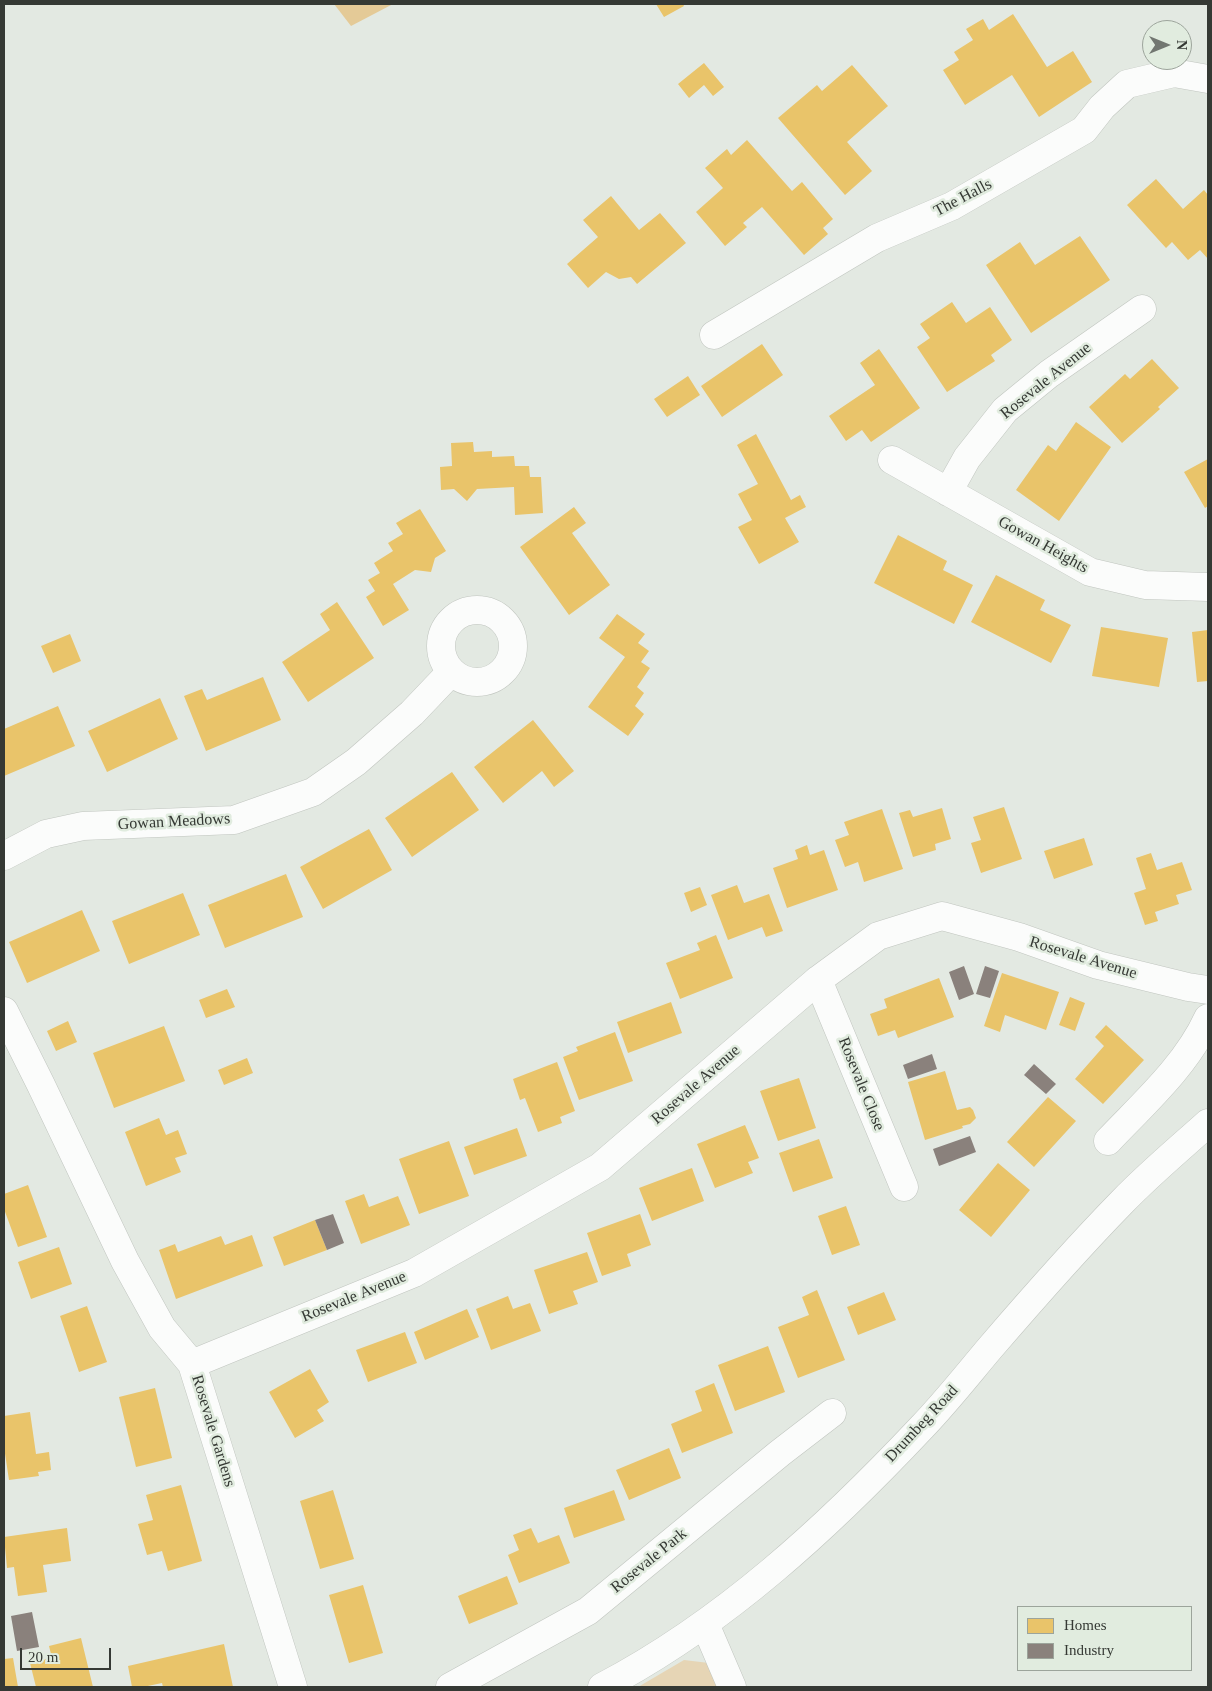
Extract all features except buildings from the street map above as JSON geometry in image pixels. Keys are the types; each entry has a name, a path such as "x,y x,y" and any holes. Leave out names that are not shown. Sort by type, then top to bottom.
{"street":[{"name":"The Halls","path":"714,334 877,238 952,206 1084,130 1102,108 1127,84 1174,73 1208,80"},
{"name":"Rosevale Avenue","path":"948,492 967,458 1005,410 1049,374 1142,309"},
{"name":"Gowan Heights","path":"892,460 1090,572 1145,585 1208,587"},
{"name":"Gowan Meadows","path":"4,856 46,834 83,826 234,820 312,792 356,762 412,713 451,672"},
{"name":"Rosevale Avenue","path":"192,1364 414,1273 600,1167 818,980 878,936 942,916 1019,937 1098,965 1188,988 1208,990"},
{"name":"Rosevale Close","path":"818,980 904,1187"},
{"name":"Rosevale Gardens","path":"4,1011 42,1085 125,1261 162,1328 192,1364 293,1687"},
{"path":"1108,1141 1171,1075 1202,1032 1208,1018"},
{"name":"Drumbeg Road","path":"602,1687 634,1670 705,1624 755,1585 844,1506 923,1426 1047,1282 1123,1200 1208,1123"},
{"name":"Rosevale Park","path":"450,1687 588,1611 780,1452 832,1412"},
{"path":"705,1624 732,1687"}],"shaded area":[{"path":"334,4 393,4 351,26"},
{"path":"684,1660 709,1663 719,1687 638,1687"}]}
